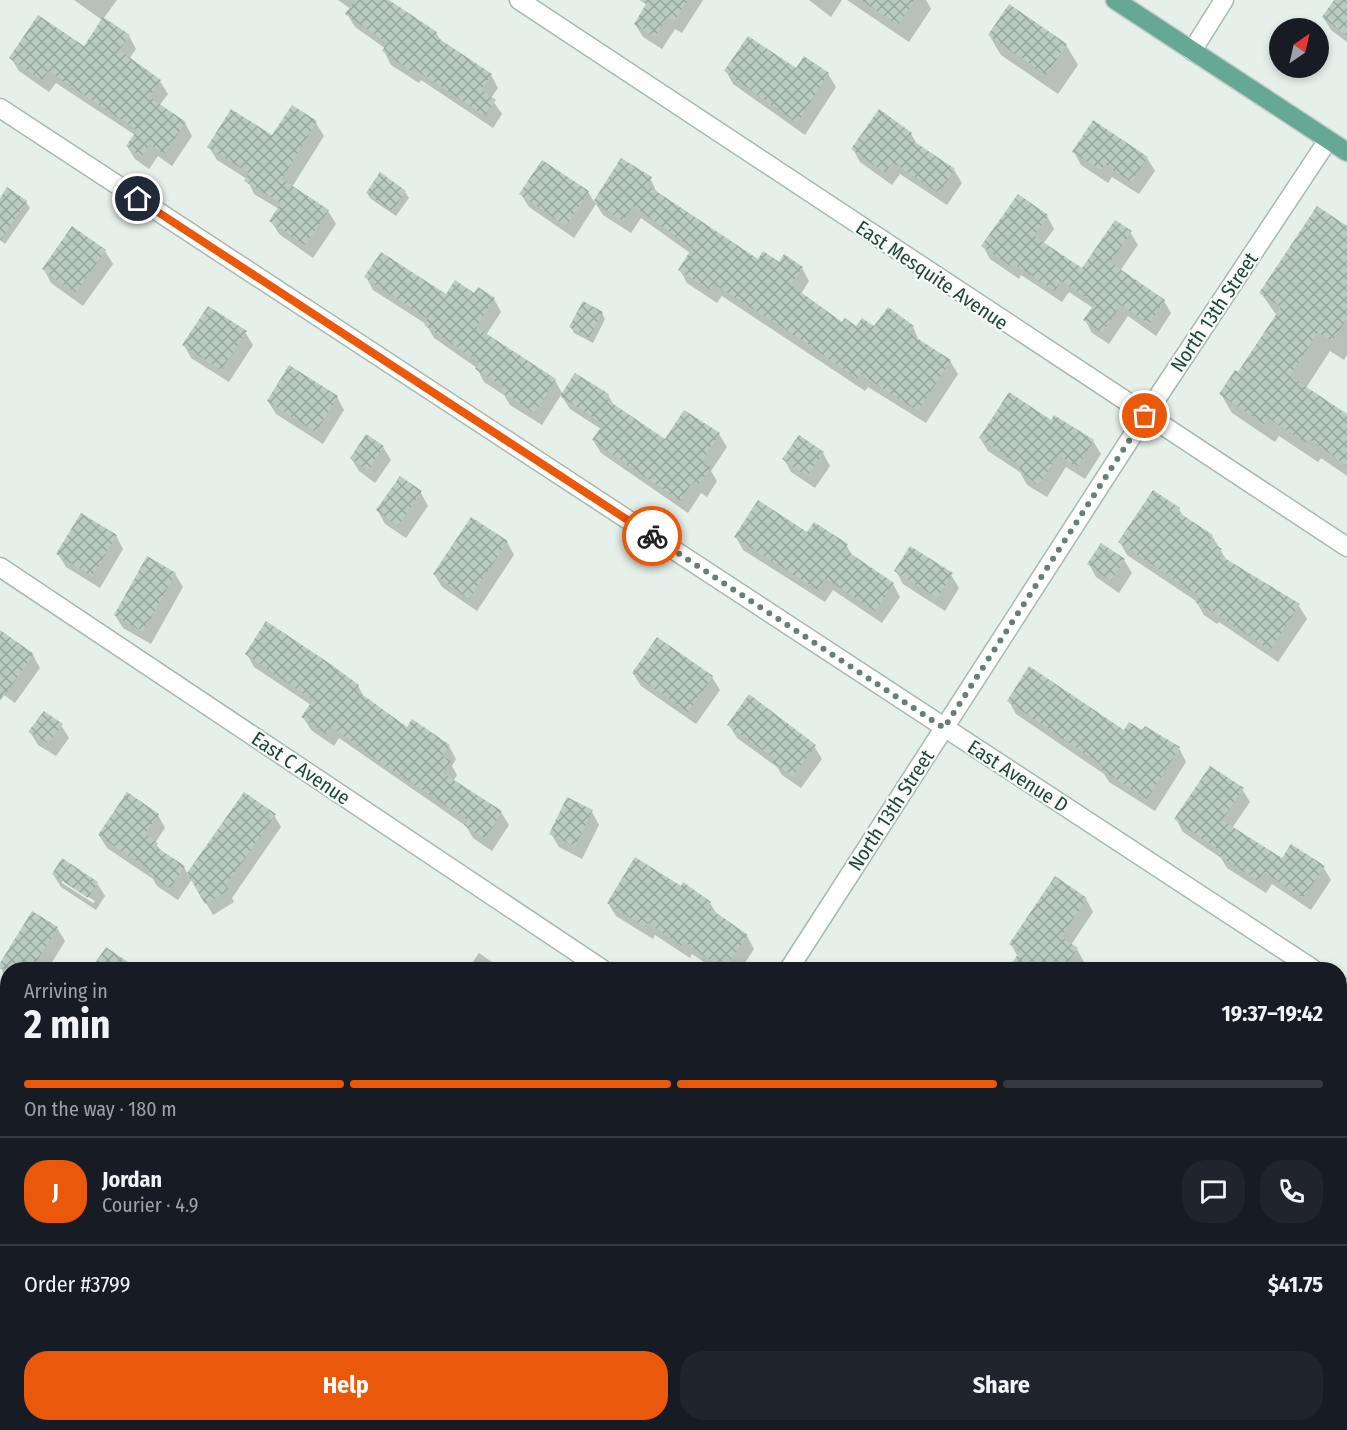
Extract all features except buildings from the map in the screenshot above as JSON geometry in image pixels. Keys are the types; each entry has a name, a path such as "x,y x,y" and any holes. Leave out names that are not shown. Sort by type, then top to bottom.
{"main road":[{"path":"1115,0 1347,152"}],"street":[{"name":"East Mesquite Avenue","path":"519,0 1145,416 1347,547"},
{"path":"1192,51 1224,0"},
{"name":"East Avenue D","path":"0,108 1302,962"},
{"name":"North 13th Street","path":"794,962 1145,416 1328,140"},
{"name":"East C Avenue","path":"0,567 592,962"}],"way so far":[{"path":"652,536 944,728 1145,416"}],"route":[{"path":"138,199 652,536"}]}
